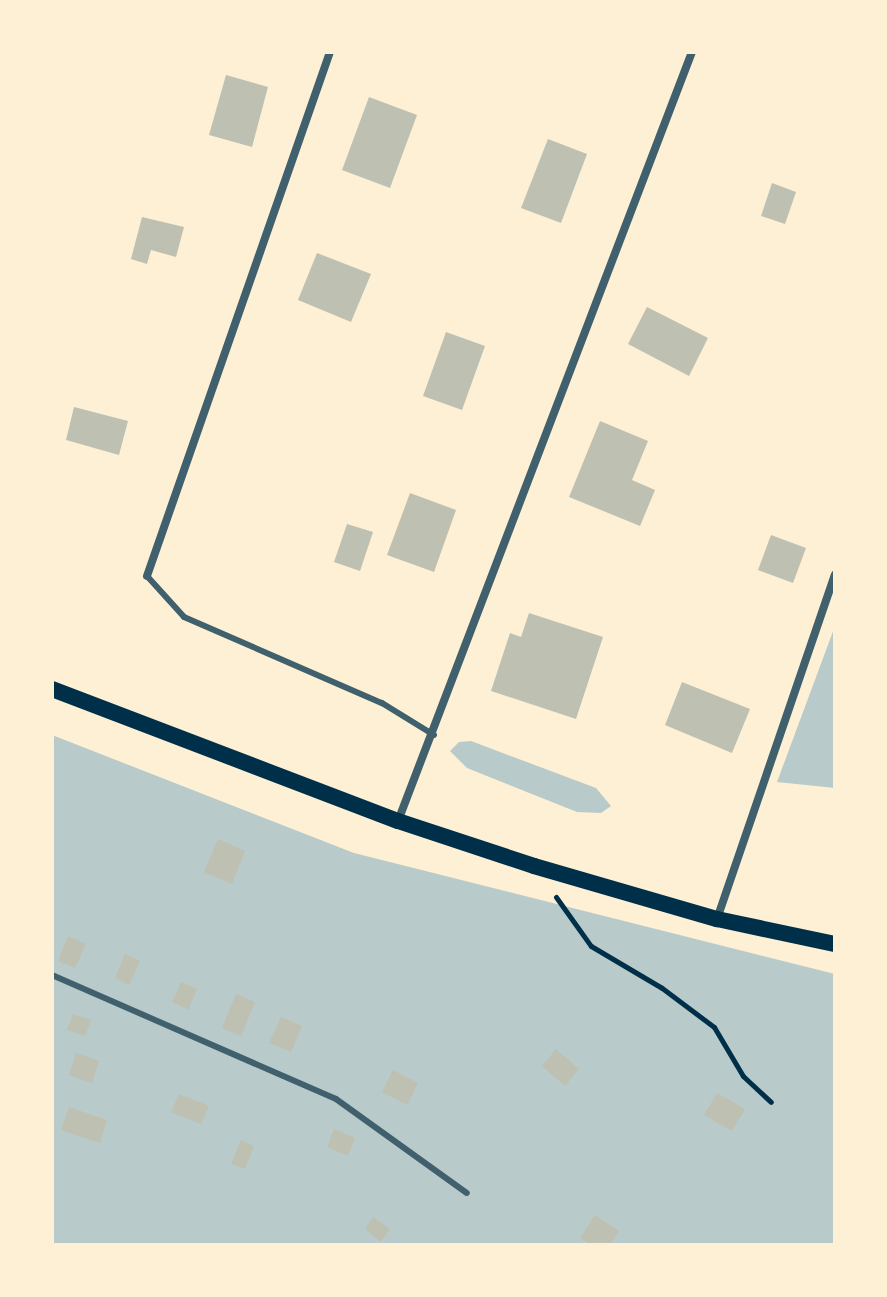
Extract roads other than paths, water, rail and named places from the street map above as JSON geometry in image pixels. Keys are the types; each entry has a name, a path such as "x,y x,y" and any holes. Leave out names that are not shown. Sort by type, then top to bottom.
{"main road":[{"path":"52,689 398,821 534,866 717,919 835,944"}],"street":[{"path":"147,576 330,52"},
{"path":"398,821 434,735 692,52"},
{"path":"717,919 835,575"}],"lane":[{"path":"147,576 184,617 382,703 434,735"},
{"path":"52,975 336,1099 467,1193"}]}
